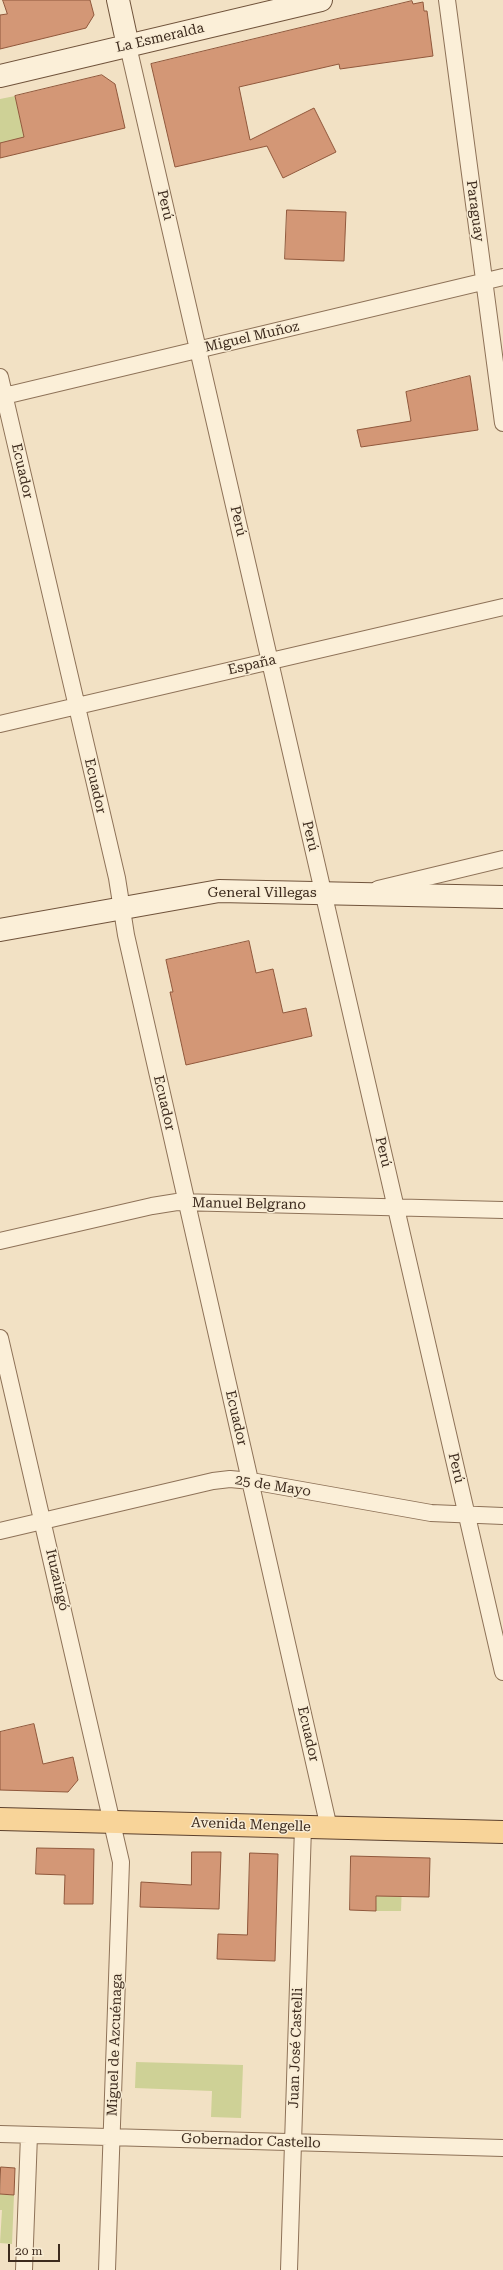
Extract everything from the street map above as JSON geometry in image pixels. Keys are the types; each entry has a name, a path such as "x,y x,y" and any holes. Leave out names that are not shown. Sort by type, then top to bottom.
{"main road":[{"name":"Avenida Mengelle","path":"0,1819 503,1832"}],"street":[{"name":"Perú","path":"118,0 503,1672"},
{"name":"La Esmeralda","path":"0,76 321,0"},
{"name":"Paraguay","path":"447,0 503,423"},
{"name":"Miguel Muñoz","path":"2,396 503,277"},
{"name":"Ecuador","path":"0,377 2,396 117,878 121,908 330,1828"},
{"name":"España","path":"0,724 503,607"},
{"path":"361,893 503,859"},
{"name":"General Villegas","path":"0,930 219,891 503,897"},
{"name":"Manuel Belgrano","path":"0,1241 152,1206 187,1202 503,1210"},
{"name":"Ituzaingó","path":"0,1338 113,1822"},
{"name":"25 de Mayo","path":"0,1531 213,1481 230,1479 251,1481 413,1510 467,1515 503,1516"},
{"name":"Miguel de Azcuénaga","path":"107,2270 121,1875 119,1848 113,1822"},
{"name":"Juan José Castelli","path":"289,2270 303,1827"},
{"name":"Gobernador Castello","path":"0,2134 503,2148"},
{"path":"24,2270 29,2135"}],"green space":[{"path":"15,96 24,137 0,143 0,99"},
{"path":"377,1857 403,1857 401,1911 376,1911"},
{"path":"136,2062 243,2065 241,2118 211,2117 212,2091 135,2088"},
{"path":"0,2194 14,2195 12,2244 0,2243 2,2210 0,2210"}],"building":[{"path":"3,0 90,0 94,15 86,28 0,49 0,15 7,14"},
{"path":"412,1 413,4 423,2 424,11 427,11 433,56 340,69 339,64 239,87 250,140 314,108 336,152 283,178 267,146 175,167 151,64"},
{"path":"102,75 115,84 125,128 0,158 0,143 24,137 15,96"},
{"path":"287,210 346,212 344,261 285,259"},
{"path":"470,376 478,430 361,447 357,430 411,421 406,392"},
{"path":"249,941 256,973 273,969 283,1013 306,1008 312,1036 186,1065 170,992 173,992 166,960"},
{"path":"34,1724 43,1764 73,1757 78,1780 68,1792 0,1790 0,1732"},
{"path":"37,1848 94,1849 93,1904 64,1904 65,1875 36,1874"},
{"path":"192,1852 221,1852 219,1909 140,1907 141,1882 191,1885"},
{"path":"250,1853 278,1854 275,1961 217,1959 218,1934 247,1935"},
{"path":"351,1856 430,1858 429,1897 376,1896 376,1911 350,1910"},
{"path":"1,2167 15,2168 14,2195 0,2194"}]}
